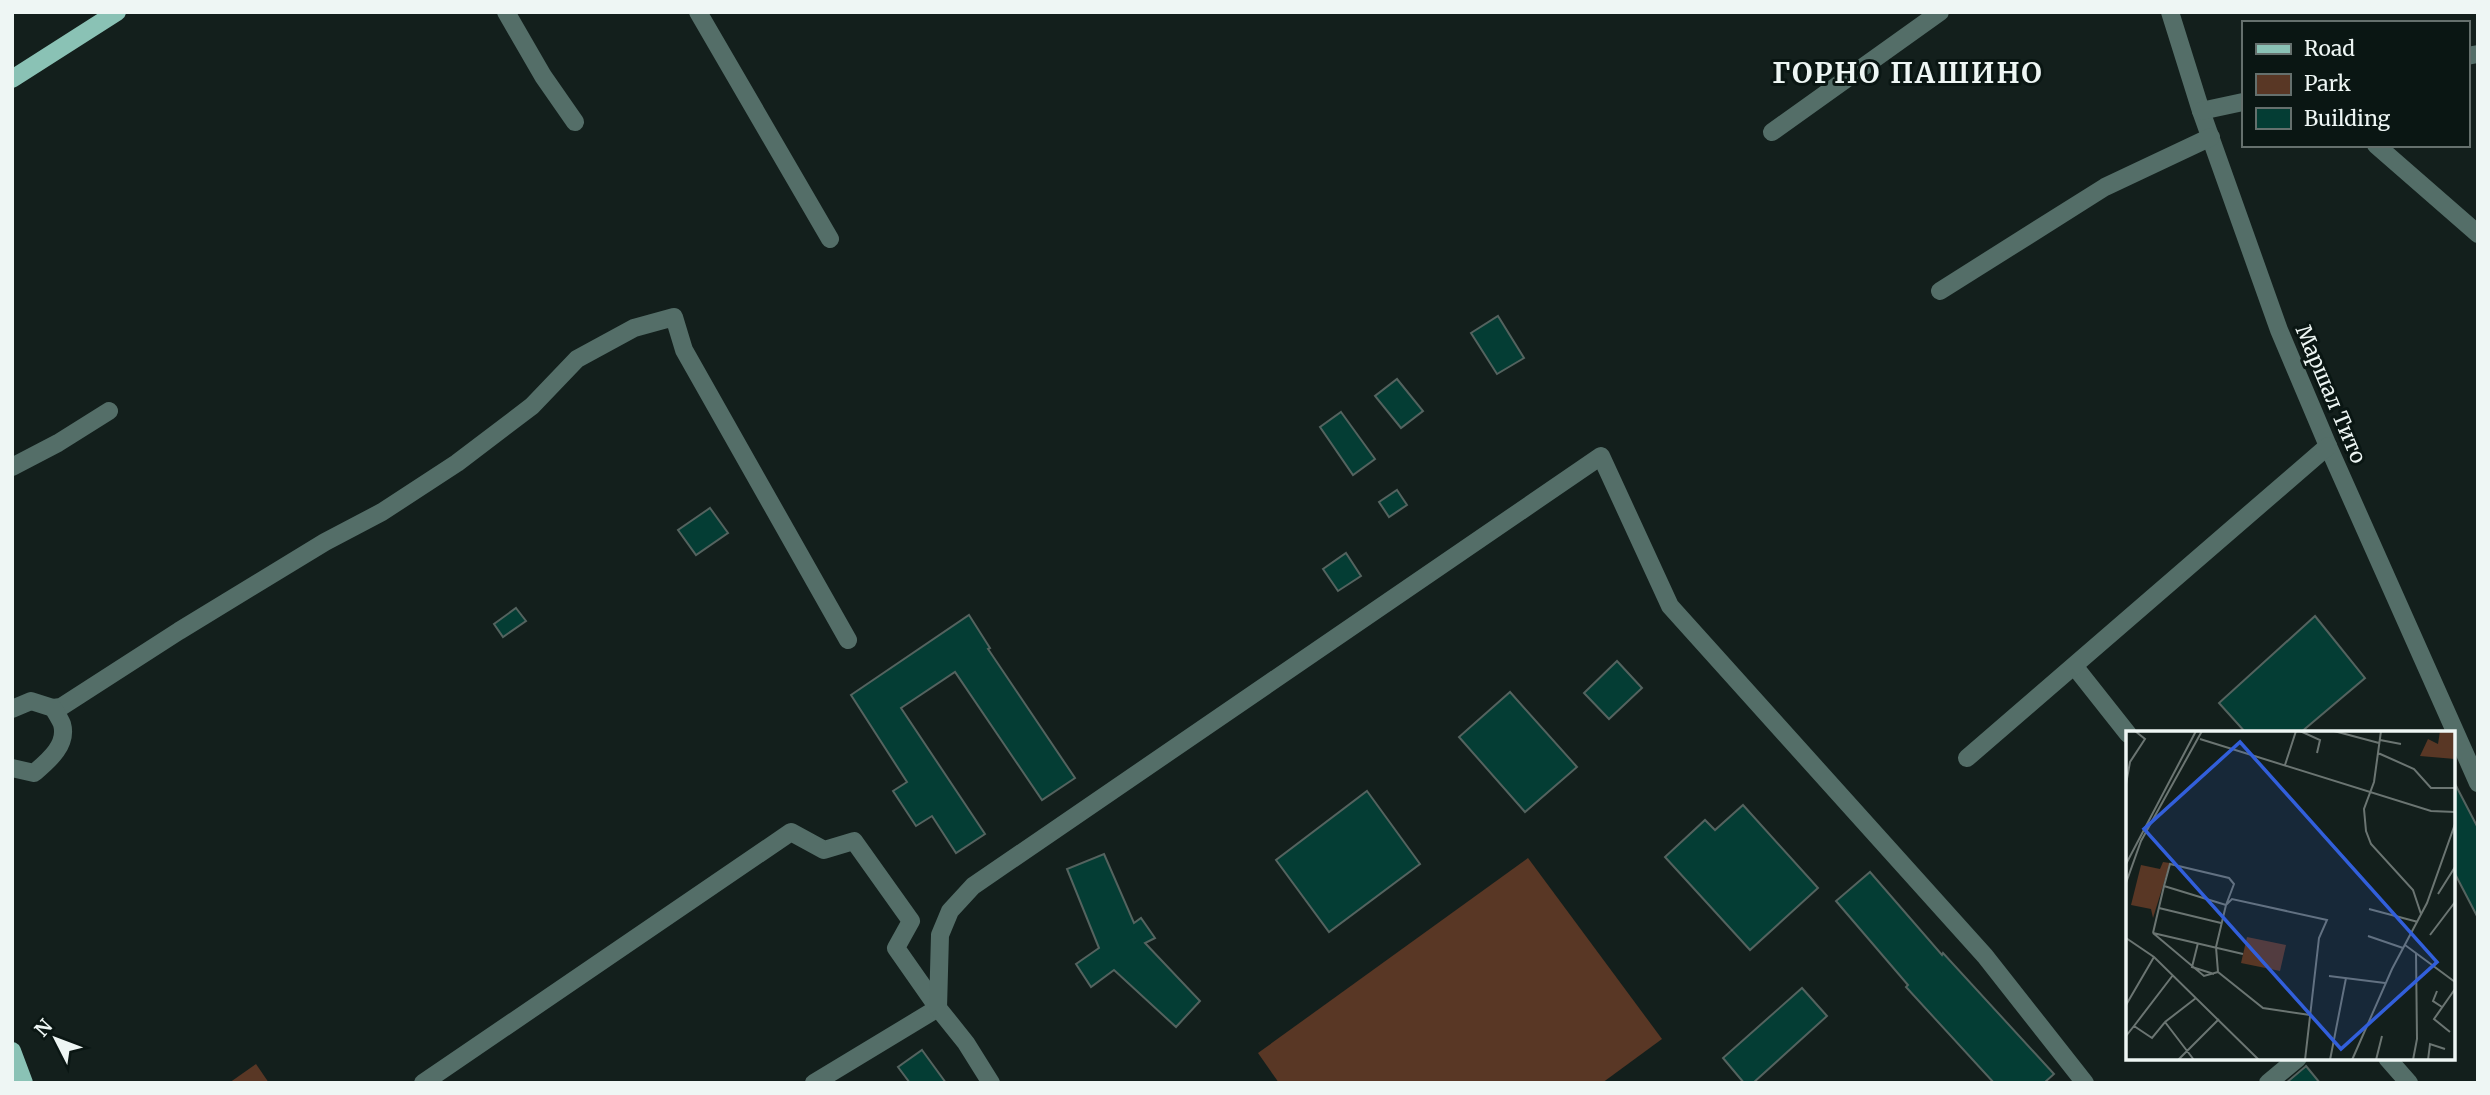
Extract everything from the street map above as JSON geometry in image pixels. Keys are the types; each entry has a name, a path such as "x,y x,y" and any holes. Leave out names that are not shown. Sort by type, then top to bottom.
{"main road":[{"path":"12,79 117,12"},
{"path":"12,1051 24,1083"}],"street":[{"path":"506,12 543,76 575,122"},
{"path":"698,12 830,239"},
{"path":"1772,132 1940,12"},
{"name":"Маршал Тито","path":"2170,12 2201,111 2279,330 2455,731"},
{"path":"2201,111 2242,102"},
{"path":"1940,291 2105,187 2211,137"},
{"path":"2378,147 2478,234"},
{"path":"13,702 31,701 53,708 61,707 179,631 325,542 382,512 457,463 532,405 577,359 634,328 674,317 684,350 848,640"},
{"path":"12,467 58,443 108,411"},
{"path":"1967,758 2328,446"},
{"path":"937,1008 940,935 950,911 973,886 1601,456 1670,606 1985,956 2085,1083"},
{"path":"2075,667 2126,731"},
{"path":"12,768 34,773 52,759 60,743 63,726 53,708"},
{"name":"Маршал Тито","path":"2455,731 2478,783"},
{"path":"423,1083 791,832 824,850 854,841 911,921 896,948 937,1008 966,1043 990,1083"},
{"path":"814,1083 937,1008"},
{"path":"2268,1083 2296,1060"},
{"path":"2389,1060 2409,1083"}],"green space":[{"path":"1528,858 1662,1039 1602,1083 1279,1083 1258,1053"},
{"path":"256,1064 269,1083 229,1083"}],"building":[{"path":"1498,316 1524,358 1497,374 1471,333"},
{"path":"1397,379 1423,411 1401,428 1375,396"},
{"path":"1341,412 1375,459 1353,475 1320,427"},
{"path":"1397,490 1407,505 1389,517 1379,502"},
{"path":"710,508 728,533 696,555 678,530"},
{"path":"1346,553 1361,576 1338,591 1323,569"},
{"path":"516,608 526,621 503,637 494,624"},
{"path":"969,615 990,648 988,649 1075,778 1042,800 955,672 901,708 985,834 956,853 932,816 916,826 893,791 907,782 851,695"},
{"path":"2315,616 2365,678 2302,731 2244,731 2219,703"},
{"path":"1617,661 1642,688 1609,719 1584,693"},
{"path":"1510,692 1577,767 1525,812 1459,737"},
{"path":"2455,784 2478,828 2478,918 2455,874"},
{"path":"1367,791 1420,864 1329,932 1276,860"},
{"path":"1743,805 1818,888 1750,950 1665,857 1705,820 1715,830"},
{"path":"1104,854 1134,923 1141,918 1155,938 1145,943 1200,1001 1176,1027 1114,970 1091,987 1076,964 1099,948 1067,869"},
{"path":"1870,872 1942,955 1943,953 2054,1074 2044,1083 1994,1083 1906,987 1908,985 1836,901"},
{"path":"1802,988 1827,1016 1753,1083 1744,1083 1723,1058"},
{"path":"922,1050 946,1083 910,1083 898,1067"},
{"path":"2305,1067 2320,1083 2286,1083"}],"district":[{"name":"ГОРНО ПАШИНО","path":"1908,73"}]}
